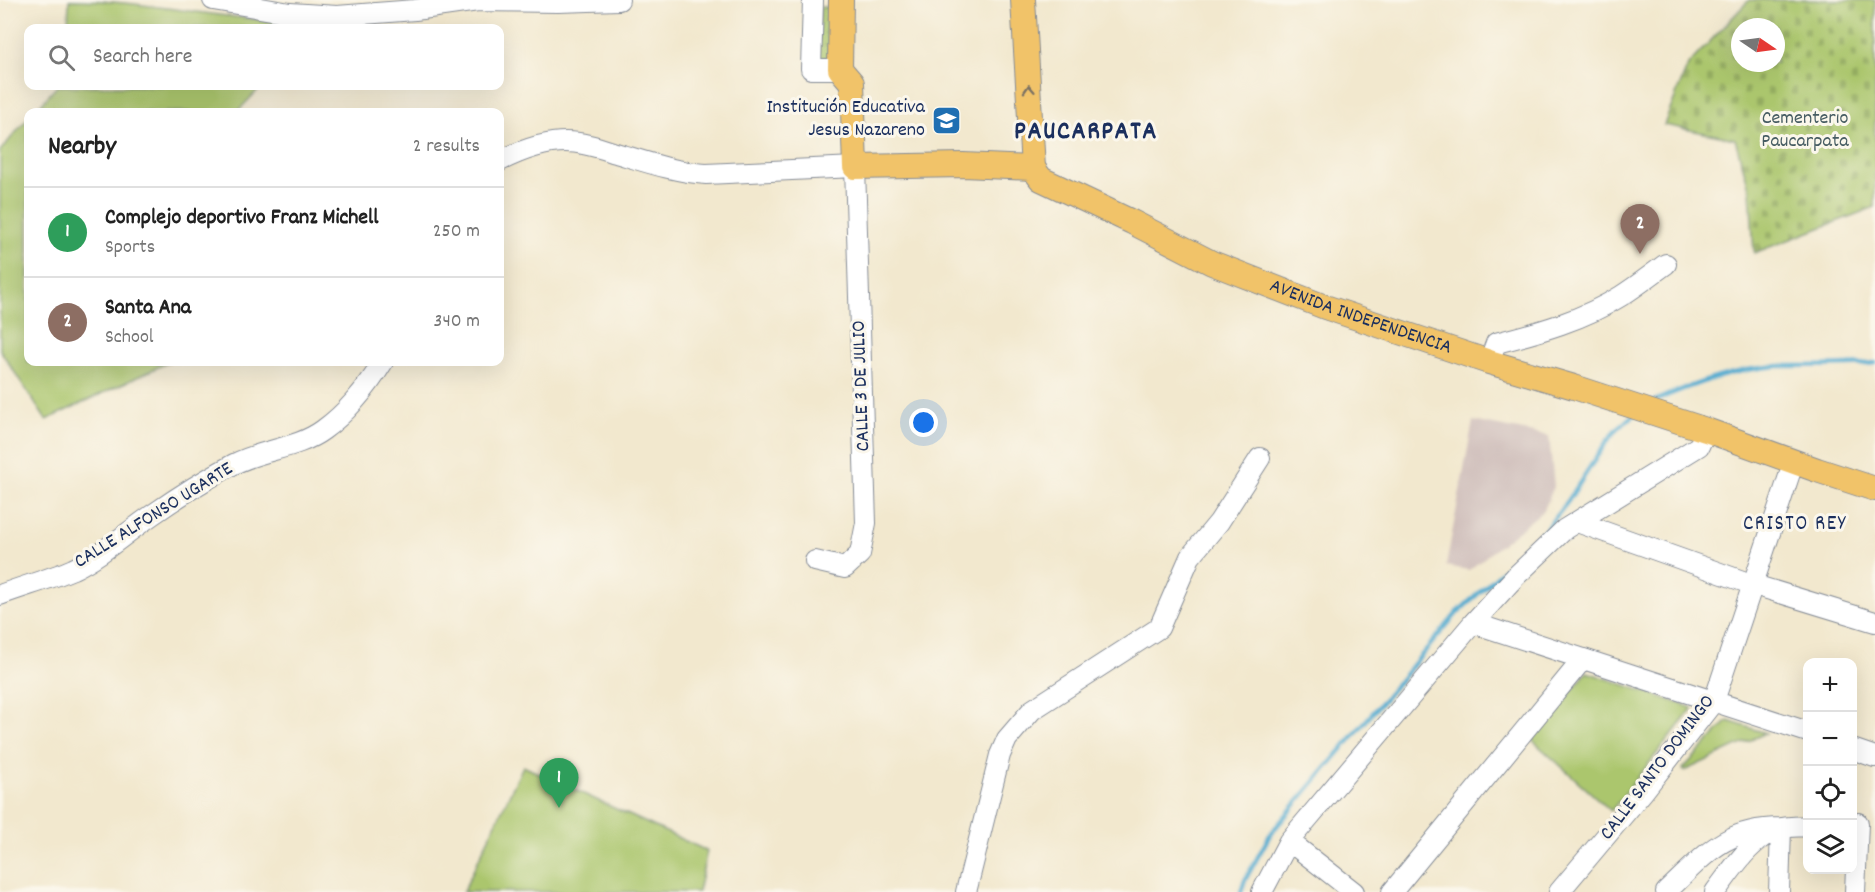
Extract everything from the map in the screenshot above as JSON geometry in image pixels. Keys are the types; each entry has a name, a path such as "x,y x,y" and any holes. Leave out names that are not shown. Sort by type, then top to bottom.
{"main road":[{"path":"840,0 840,69 852,83 855,166 963,165 1033,168 1023,0"},
{"name":"AVENIDA INDEPENDENCIA","path":"1033,168 1041,179 1212,262 1325,307 1489,362 1707,430 1875,489"}],"street":[{"path":"213,0 290,13 337,8 415,10 478,1 619,0"},
{"path":"813,0 811,69 840,69"},
{"path":"504,159 529,148 568,142 588,145 690,173 855,166"},
{"name":"CALLE 3 DE JULIO","path":"815,561 844,568 860,554 866,523 855,166"},
{"path":"1489,362 1496,343 1586,315 1621,297 1666,264"},
{"name":"CALLE ALFONSO UGARTE","path":"0,595 73,569 187,492 237,463 310,440 354,402 380,366"},
{"path":"1262,892 1289,841 1473,623 1516,576 1565,529 1699,446 1707,430"},
{"path":"966,892 1000,755 1007,739 1032,710 1159,628 1190,557 1219,522 1260,458"},
{"name":"CALLE SANTO DOMINGO","path":"1559,892 1643,792 1714,701 1794,461"},
{"path":"1576,522 1752,584 1875,622"},
{"path":"1473,623 1803,730"},
{"path":"1392,892 1583,659"},
{"path":"1857,751 1875,757"},
{"path":"1855,892 1862,823"},
{"path":"1666,892 1715,847 1729,838 1760,828 1803,826"},
{"path":"1715,892 1744,855 1780,828"},
{"path":"1779,892 1780,828"},
{"path":"1289,841 1354,892"}],"shaded area":[{"path":"1473,421 1549,436 1554,486 1544,510 1469,570 1446,566"}],"green space":[{"path":"69,0 132,4 289,22 320,22 318,24 68,24"},
{"name":"Cementerio Paucarpata","path":"1749,0 1875,0 1875,207 1754,253 1750,191 1735,139 1664,125 1688,65 1731,19 1731,72 1785,72 1785,18 1732,18"},
{"path":"820,7 833,7 832,59 818,59"},
{"path":"53,90 258,90 241,108 38,108"},
{"path":"24,123 24,366 161,366 46,420 0,350 0,151"},
{"path":"1587,672 1693,708 1611,811 1532,740"},
{"path":"1728,721 1766,733 1684,771 1683,769"},
{"path":"523,766 707,851 698,892 463,892"}],"waterway":[{"path":"1650,403 1696,384 1728,374 1761,368 1875,363"},
{"path":"1241,892 1245,880 1271,833 1458,612 1540,537 1568,501 1605,444 1618,428 1633,416"}],"place":[{"name":"Institución Educativa Jesus Nazareno","path":"946,120"},
{"name":"Santa Ana","path":"1640,254"},
{"name":"Complejo deportivo Franz Michell","path":"559,808"}],"district":[{"name":"PAUCARPATA","path":"1086,132"},
{"name":"CRISTO REY","path":"1795,525"}]}
